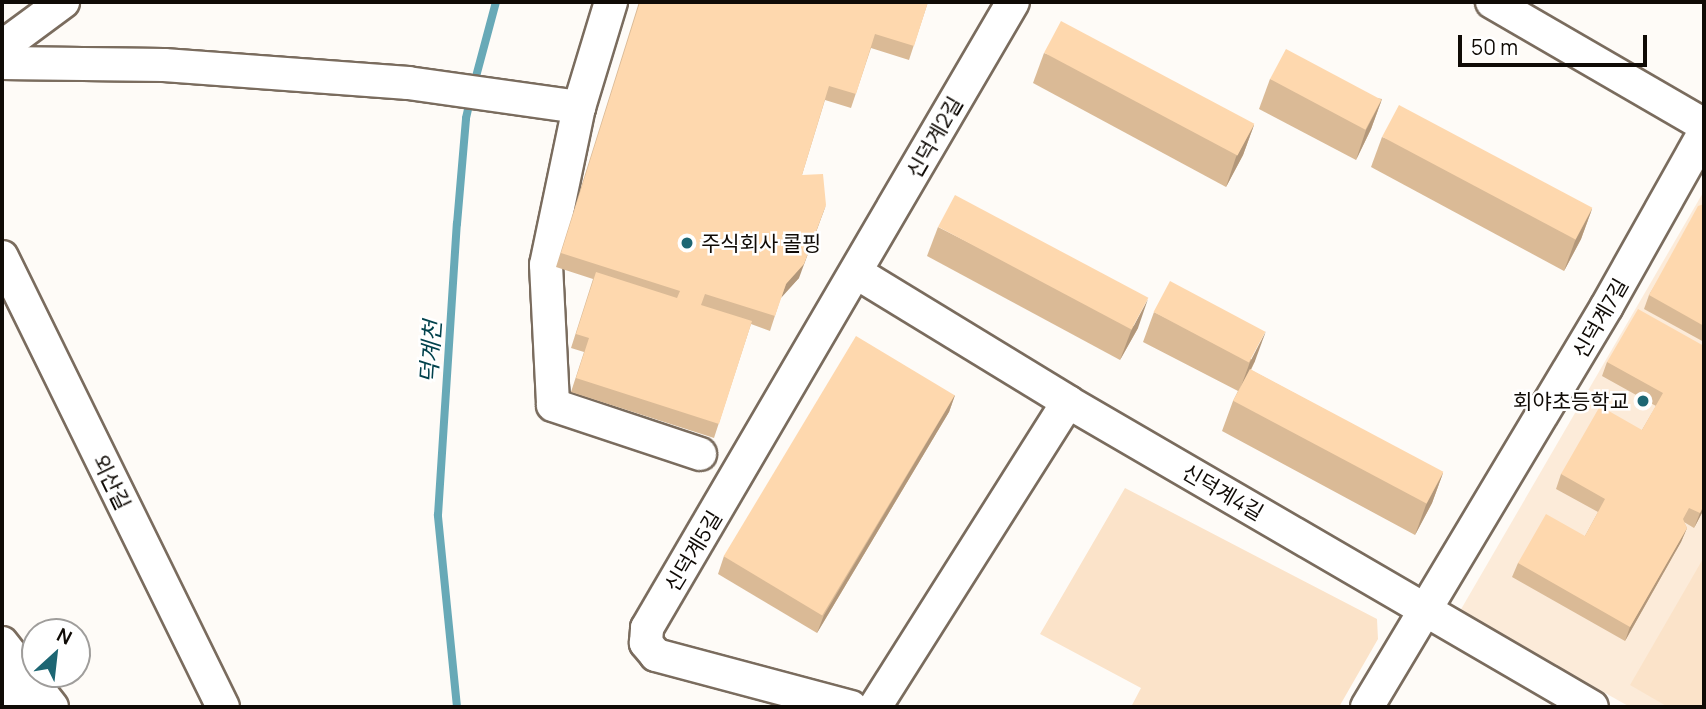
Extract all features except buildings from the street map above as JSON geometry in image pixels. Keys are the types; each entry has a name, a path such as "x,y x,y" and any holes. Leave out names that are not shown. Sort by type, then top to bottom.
{"street":[{"path":"2,47 63,2"},
{"path":"611,2 579,107 546,265 553,405 700,454"},
{"name":"신덕계2길","path":"857,273 1013,2"},
{"path":"1492,2 1704,125"},
{"path":"2,63 163,65 408,83 579,107"},
{"name":"신덕계7길","path":"1427,608 1607,306 1704,133"},
{"name":"외산길","path":"2,257 223,707"},
{"name":"신덕계4길","path":"857,273 1068,402 1427,608 1581,704"},
{"name":"신덕계5길","path":"851,707 656,655 646,643 647,628 857,273"},
{"path":"874,707 1068,402"},
{"path":"1367,707 1427,608"},
{"path":"2,643 52,707"},
{"path":"2,682 22,707"}],"shaded area":[{"name":"회야초등학교","path":"1704,191 1704,707 1630,707 1460,611"},
{"path":"1125,488 1377,619 1378,639 1339,707 1131,707 1141,688 1040,634"},
{"path":"1704,557 1704,707 1668,707 1630,685"}],"waterway":[{"name":"덕계천","path":"474,84 496,2"},
{"name":"덕계천","path":"457,707 438,515 457,224 466,118 471,97"}],"place":[{"name":"주식회사 콜핑","path":"687,243"},
{"name":"회야초등학교","path":"1643,401"}]}
